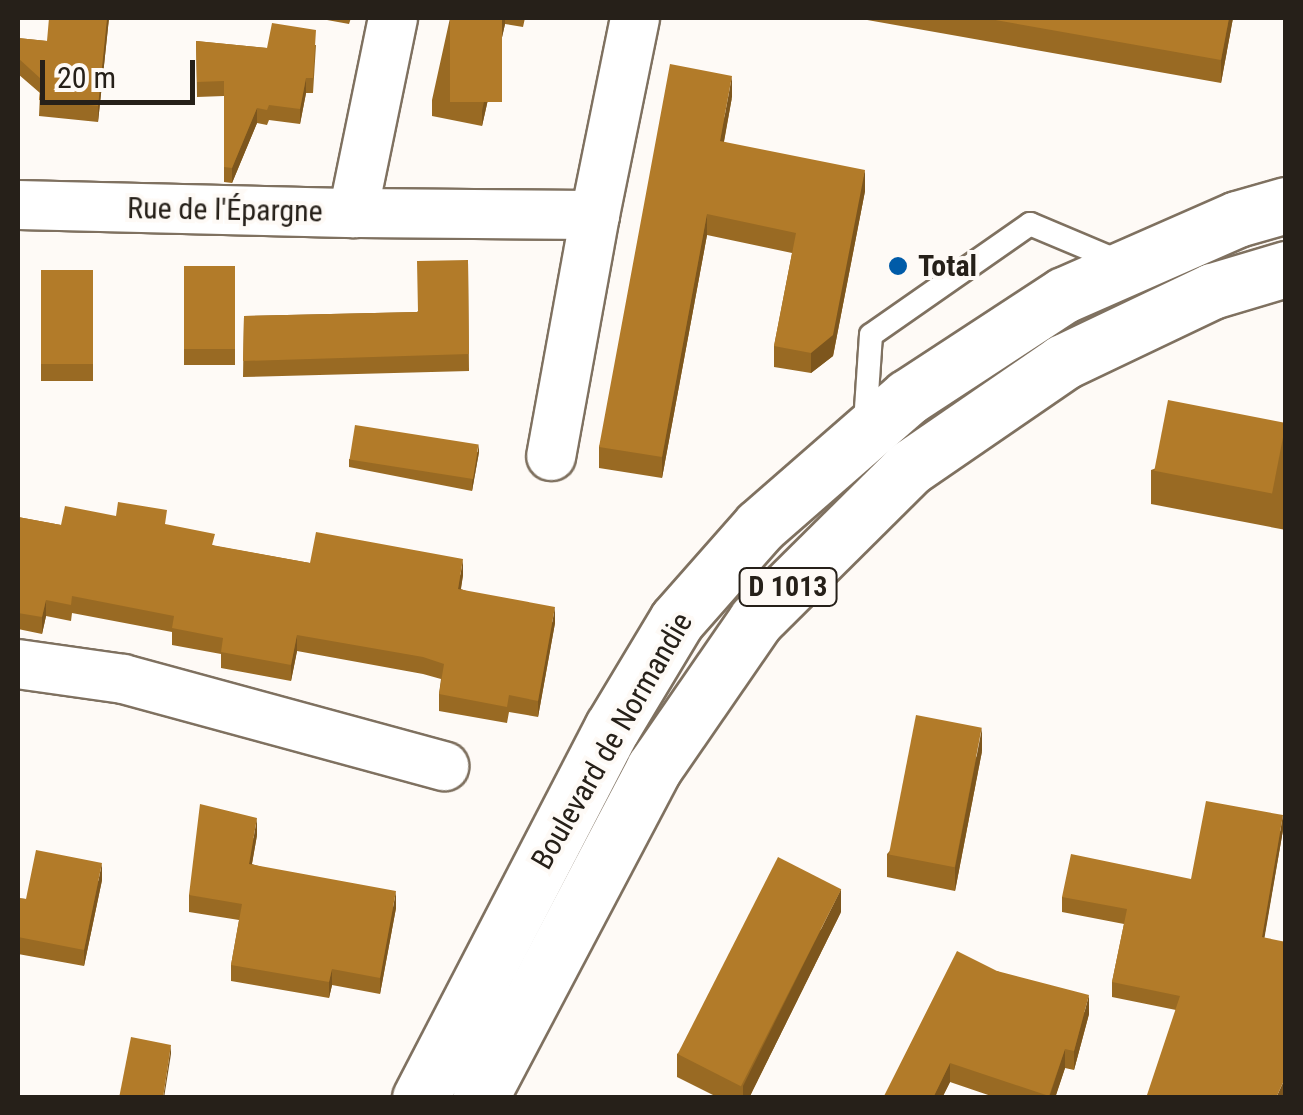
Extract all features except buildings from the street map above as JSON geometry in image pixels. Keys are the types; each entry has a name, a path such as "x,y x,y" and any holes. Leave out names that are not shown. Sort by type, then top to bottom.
{"main road":[{"name":"Boulevard de Normandie","path":"420,1098 612,728 678,620 760,526 908,397 1064,295 1237,219 1286,205"},
{"name":"Boulevard de Normandie","path":"480,1098 654,768 756,620 908,468 1063,362 1212,291 1286,269"}],"street":[{"name":"Rue de l'Épargne","path":"18,205 353,214 393,18"},
{"path":"551,456 634,18"},
{"path":"353,214 595,214"},
{"path":"18,664 123,679 444,766"}],"lane":[{"path":"864,435 872,335 1030,224 1131,266"}],"place":[{"name":"Total","path":"898,266"}]}
